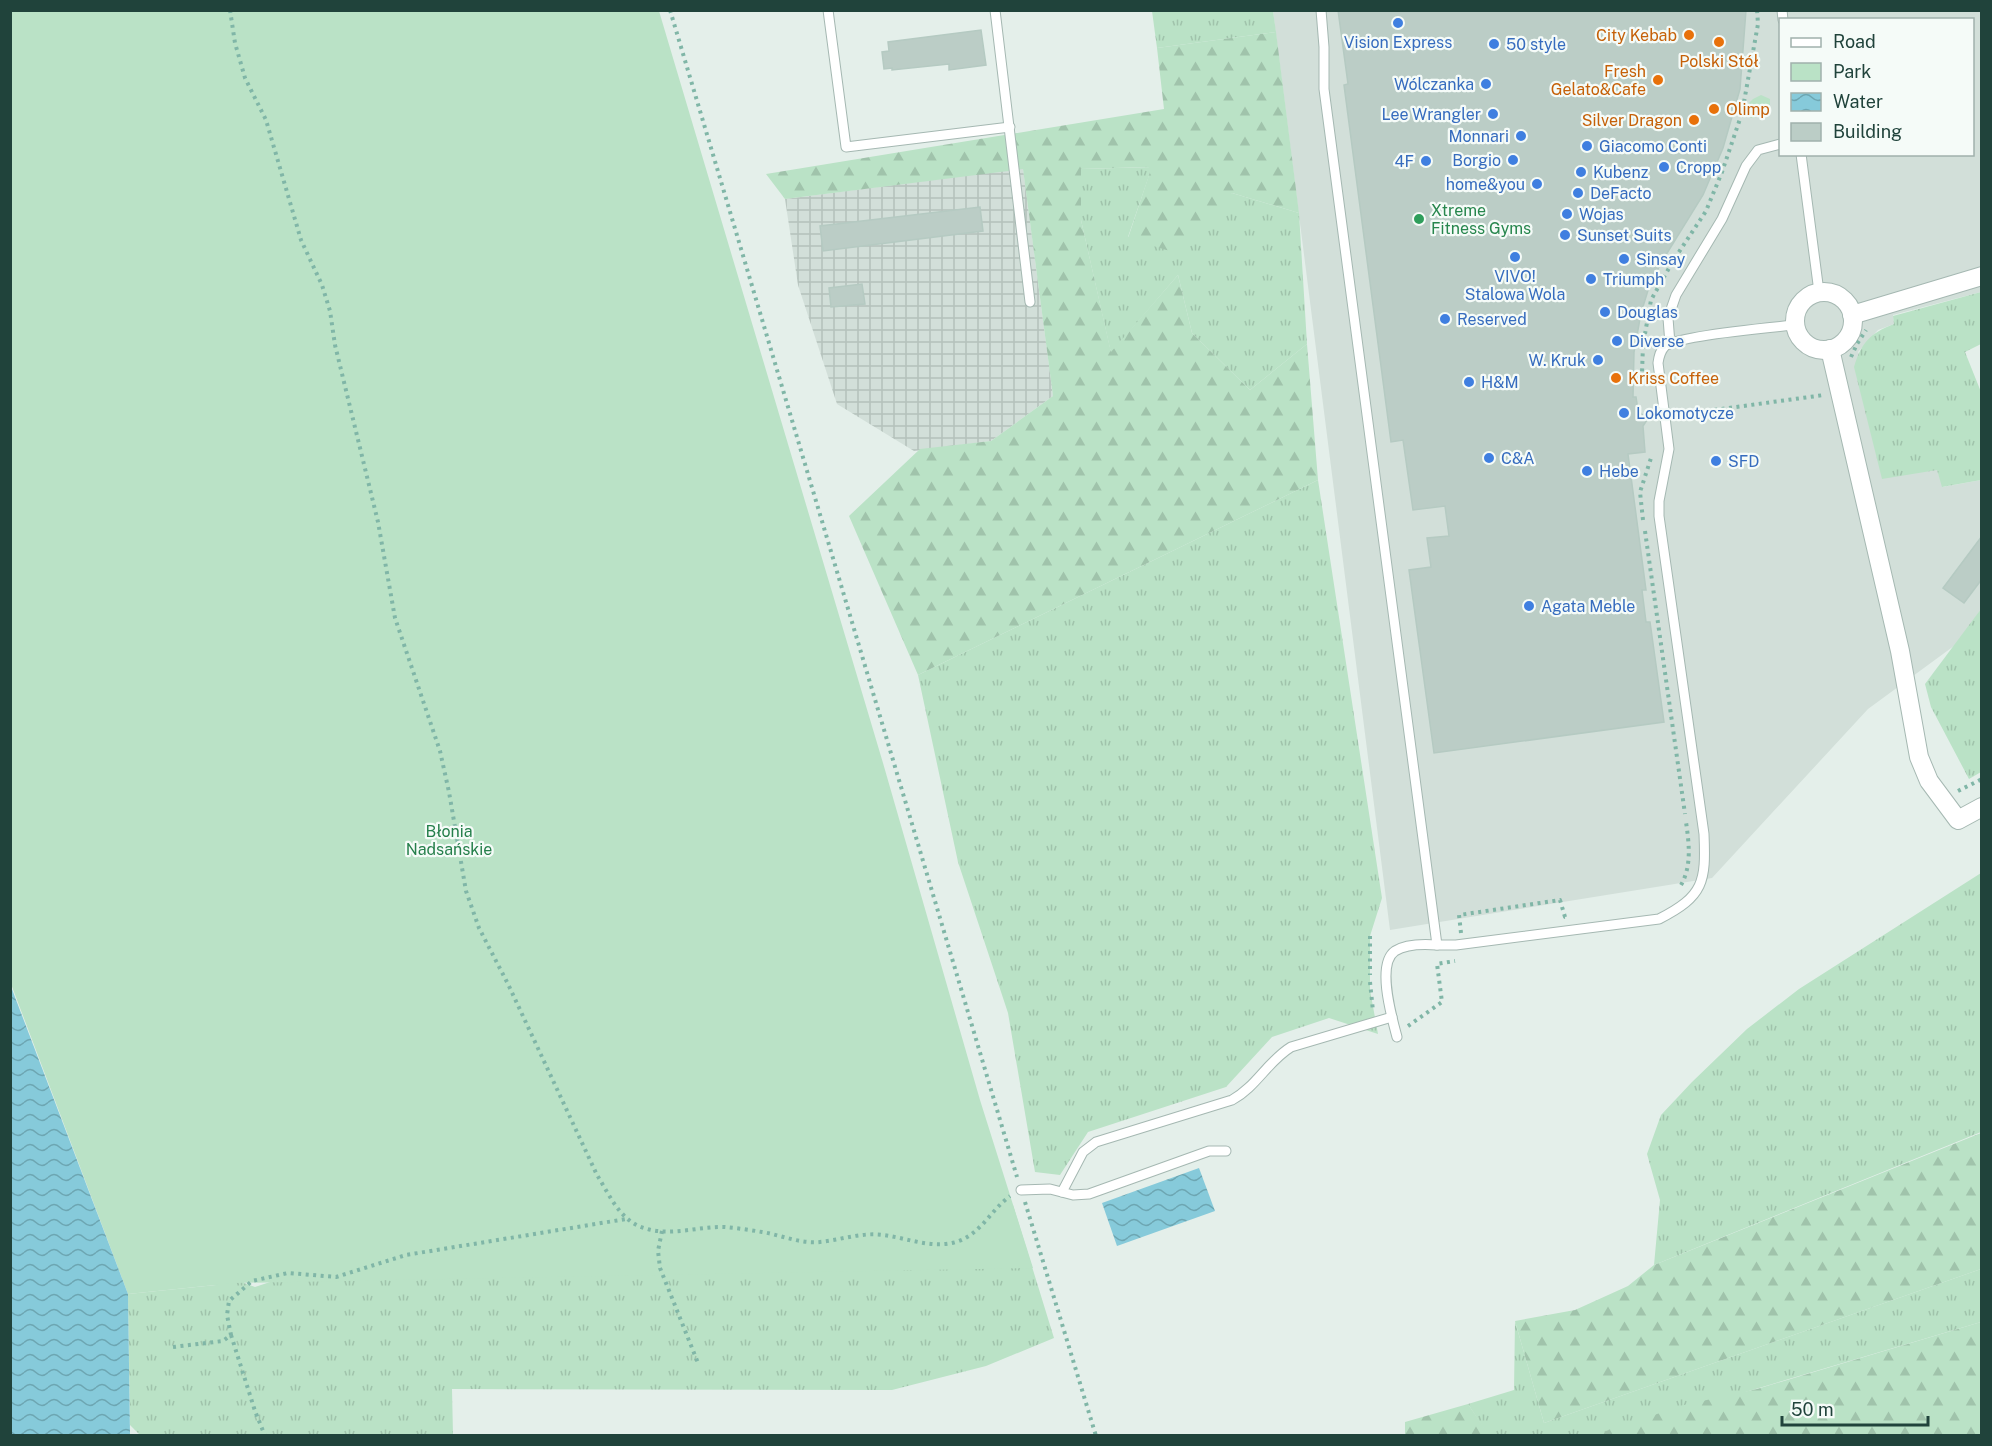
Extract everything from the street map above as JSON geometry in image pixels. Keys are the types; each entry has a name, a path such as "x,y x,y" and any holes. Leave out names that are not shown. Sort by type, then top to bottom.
{"street":[{"path":"1852,315 1982,276"},
{"path":"1819,292 1840,297 1848,305 1852,315 1850,333 1845,340 1830,349 1816,349 1810,346 1801,338 1796,326 1795,317 1801,303 1812,294 1819,292"},
{"path":"1830,349 1874,547 1900,651 1919,757 1929,781 1958,820 1982,807"}],"lane":[{"path":"828,10 846,147 1010,127"},
{"path":"994,10 1030,302"},
{"path":"1321,10 1324,90 1437,945"},
{"path":"1670,344 1668,318 1687,274 1722,219 1746,166 1758,150 1779,144"},
{"path":"1801,156 1819,292"},
{"path":"1396,1034 1386,980 1387,964 1394,951 1422,944 1461,945 1659,919 1683,907 1701,882 1705,867 1704,834 1659,516 1660,496 1669,449 1658,363 1659,354 1664,347 1670,344 1748,331 1796,326"},
{"path":"1062,1192 1083,1152 1096,1142 1232,1100 1247,1090 1282,1053 1291,1047 1392,1017"},
{"path":"1021,1190 1033,1188 1073,1195 1089,1194 1209,1151 1226,1151"}],"path":[{"path":"231,10 235,43 245,78 266,120 301,240 322,285 330,310 335,345 378,522 395,618 440,752 466,891 479,928 508,984 597,1175 614,1204 627,1219 644,1229 662,1231 724,1227 819,1242 881,1234 936,1245 962,1240 1005,1200 1021,1190"},
{"path":"670,10 1096,1436"},
{"path":"1661,383 1642,373 1643,345 1652,300 1673,261 1706,211 1722,172 1742,113 1758,24 1757,10"},
{"path":"1666,416 1841,392"},
{"path":"1654,446 1640,492 1687,826 1689,861 1685,876 1677,889"},
{"path":"1942,798 1982,779"},
{"path":"1396,1034 1442,1002 1437,963 1462,959 1460,915 1560,900 1565,917 1577,915"},
{"path":"265,1436 231,1335 227,1315 229,1302 252,1281 288,1273 336,1277 406,1255 627,1219"},
{"path":"662,1231 658,1251 660,1268 698,1363"},
{"path":"173,1347 223,1341 231,1335"}],"shaded area":[{"path":"1273,11 1981,11 1981,292 1893,315 1894,324 1878,330 1858,352 1937,470 1943,487 1981,480 1981,609 1958,643 1868,709 1712,878 1390,930"},
{"path":"1023,168 1053,396 991,441 914,451 837,404 798,285 785,199"}],"green space":[{"name":"Błonia Nadsańskie","path":"11,11 659,11 883,763 980,1100 1033,1268 235,1283 128,1294 11,984"},
{"path":"219,11 244,1283 255,1287 288,1276 1013,1205 1054,1338 986,1366 892,1390 452,1389 453,1435 141,1436 130,1425 128,1294 216,1285"},
{"path":"1152,11 1273,11 1276,32 1157,48"},
{"path":"1276,32 1299,213 1232,193 1179,254 1128,238 1150,172 1149,167 1081,169 1081,220 1111,352 1178,275 1192,333 1250,390 1307,344 1318,480 918,675 849,516 920,449 991,441 1053,396 1023,169 785,199 766,174 1164,109 1157,48"},
{"path":"1761,95 1770,99 1770,111 1767,115 1751,118 1746,113 1746,106"},
{"path":"1152,167 1128,237 1232,193 1299,213 1307,344 1250,390 1192,333 1178,275 1111,353 1081,220 1081,169"},
{"path":"1981,292 1981,344 1965,352 1981,392 1981,480 1942,487 1937,470 1882,479 1854,367 1863,345 1873,335 1894,324 1893,316"},
{"path":"1318,480 1382,898 1370,936 1370,990 1378,1034 1329,1018 1272,1037 1226,1087 1088,1132 1060,1175 1035,1172 1008,1013 958,862 918,675"},
{"path":"1981,609 1981,772 1969,779 1931,707 1925,684"},
{"path":"1981,873 1981,1132 1654,1265 1660,1200 1647,1154 1661,1115 1747,1029 1799,989"},
{"path":"1981,1133 1981,1269 1544,1423 1515,1321 1575,1310 1628,1286 1654,1265"},
{"path":"1981,1269 1981,1322 1601,1435 1488,1435 1468,1404 1514,1390 1515,1321 1544,1423"},
{"path":"1981,1322 1981,1435 1594,1435 1684,1405 1757,1389"},
{"path":"1468,1404 1489,1435 1405,1435 1405,1422"}],"water":[{"path":"10,984 128,1294 130,1435 11,1435"},
{"path":"1199,1168 1215,1211 1117,1246 1102,1203"}],"building":[{"name":"VIVO! Stalowa Wola","path":"1338,10 1746,10 1740,89 1723,148 1703,195 1649,287 1641,313 1634,352 1633,397 1636,397 1638,410 1647,420 1643,426 1645,452 1628,454 1646,590 1642,590 1646,622 1650,622 1664,722 1434,753 1409,570 1431,567 1427,538 1449,536 1445,506 1413,510 1403,440 1391,442 1344,85 1348,84"},
{"path":"981,30 986,65 949,70 949,64 884,69 882,52 889,51 888,42"},
{"path":"980,207 983,231 823,251 820,226"},
{"path":"862,284 865,304 831,307 829,288"},
{"path":"1982,536 1982,579 1964,603 1943,588"}],"place":[{"name":"Vision Express","path":"1398,23"},
{"name":"City Kebab","path":"1689,35"},
{"name":"Polski Stół","path":"1719,42"},
{"name":"50 style","path":"1494,44"},
{"name":"Fresh Gelato&Cafe","path":"1658,80"},
{"name":"Wólczanka","path":"1486,84"},
{"name":"Olimp","path":"1714,109"},
{"name":"Lee Wrangler","path":"1493,114"},
{"name":"Silver Dragon","path":"1694,120"},
{"name":"Monnari","path":"1521,136"},
{"name":"Giacomo Conti","path":"1587,146"},
{"name":"Borgio","path":"1513,160"},
{"name":"4F","path":"1426,161"},
{"name":"Cropp","path":"1664,167"},
{"name":"Kubenz","path":"1581,172"},
{"name":"home&you","path":"1537,184"},
{"name":"DeFacto","path":"1578,193"},
{"name":"Wojas","path":"1567,214"},
{"name":"Xtreme Fitness Gyms","path":"1419,219"},
{"name":"Sunset Suits","path":"1565,235"},
{"name":"VIVO! Stalowa Wola","path":"1515,257"},
{"name":"Sinsay","path":"1624,259"},
{"name":"Triumph","path":"1591,279"},
{"name":"Douglas","path":"1605,312"},
{"name":"Reserved","path":"1445,319"},
{"name":"Diverse","path":"1617,341"},
{"name":"W. Kruk","path":"1598,360"},
{"name":"Kriss Coffee","path":"1616,378"},
{"name":"H&M","path":"1469,382"},
{"name":"Lokomotycze","path":"1624,413"},
{"name":"C&A","path":"1489,458"},
{"name":"SFD","path":"1716,461"},
{"name":"Hebe","path":"1587,471"},
{"name":"Agata Meble","path":"1529,606"}]}
